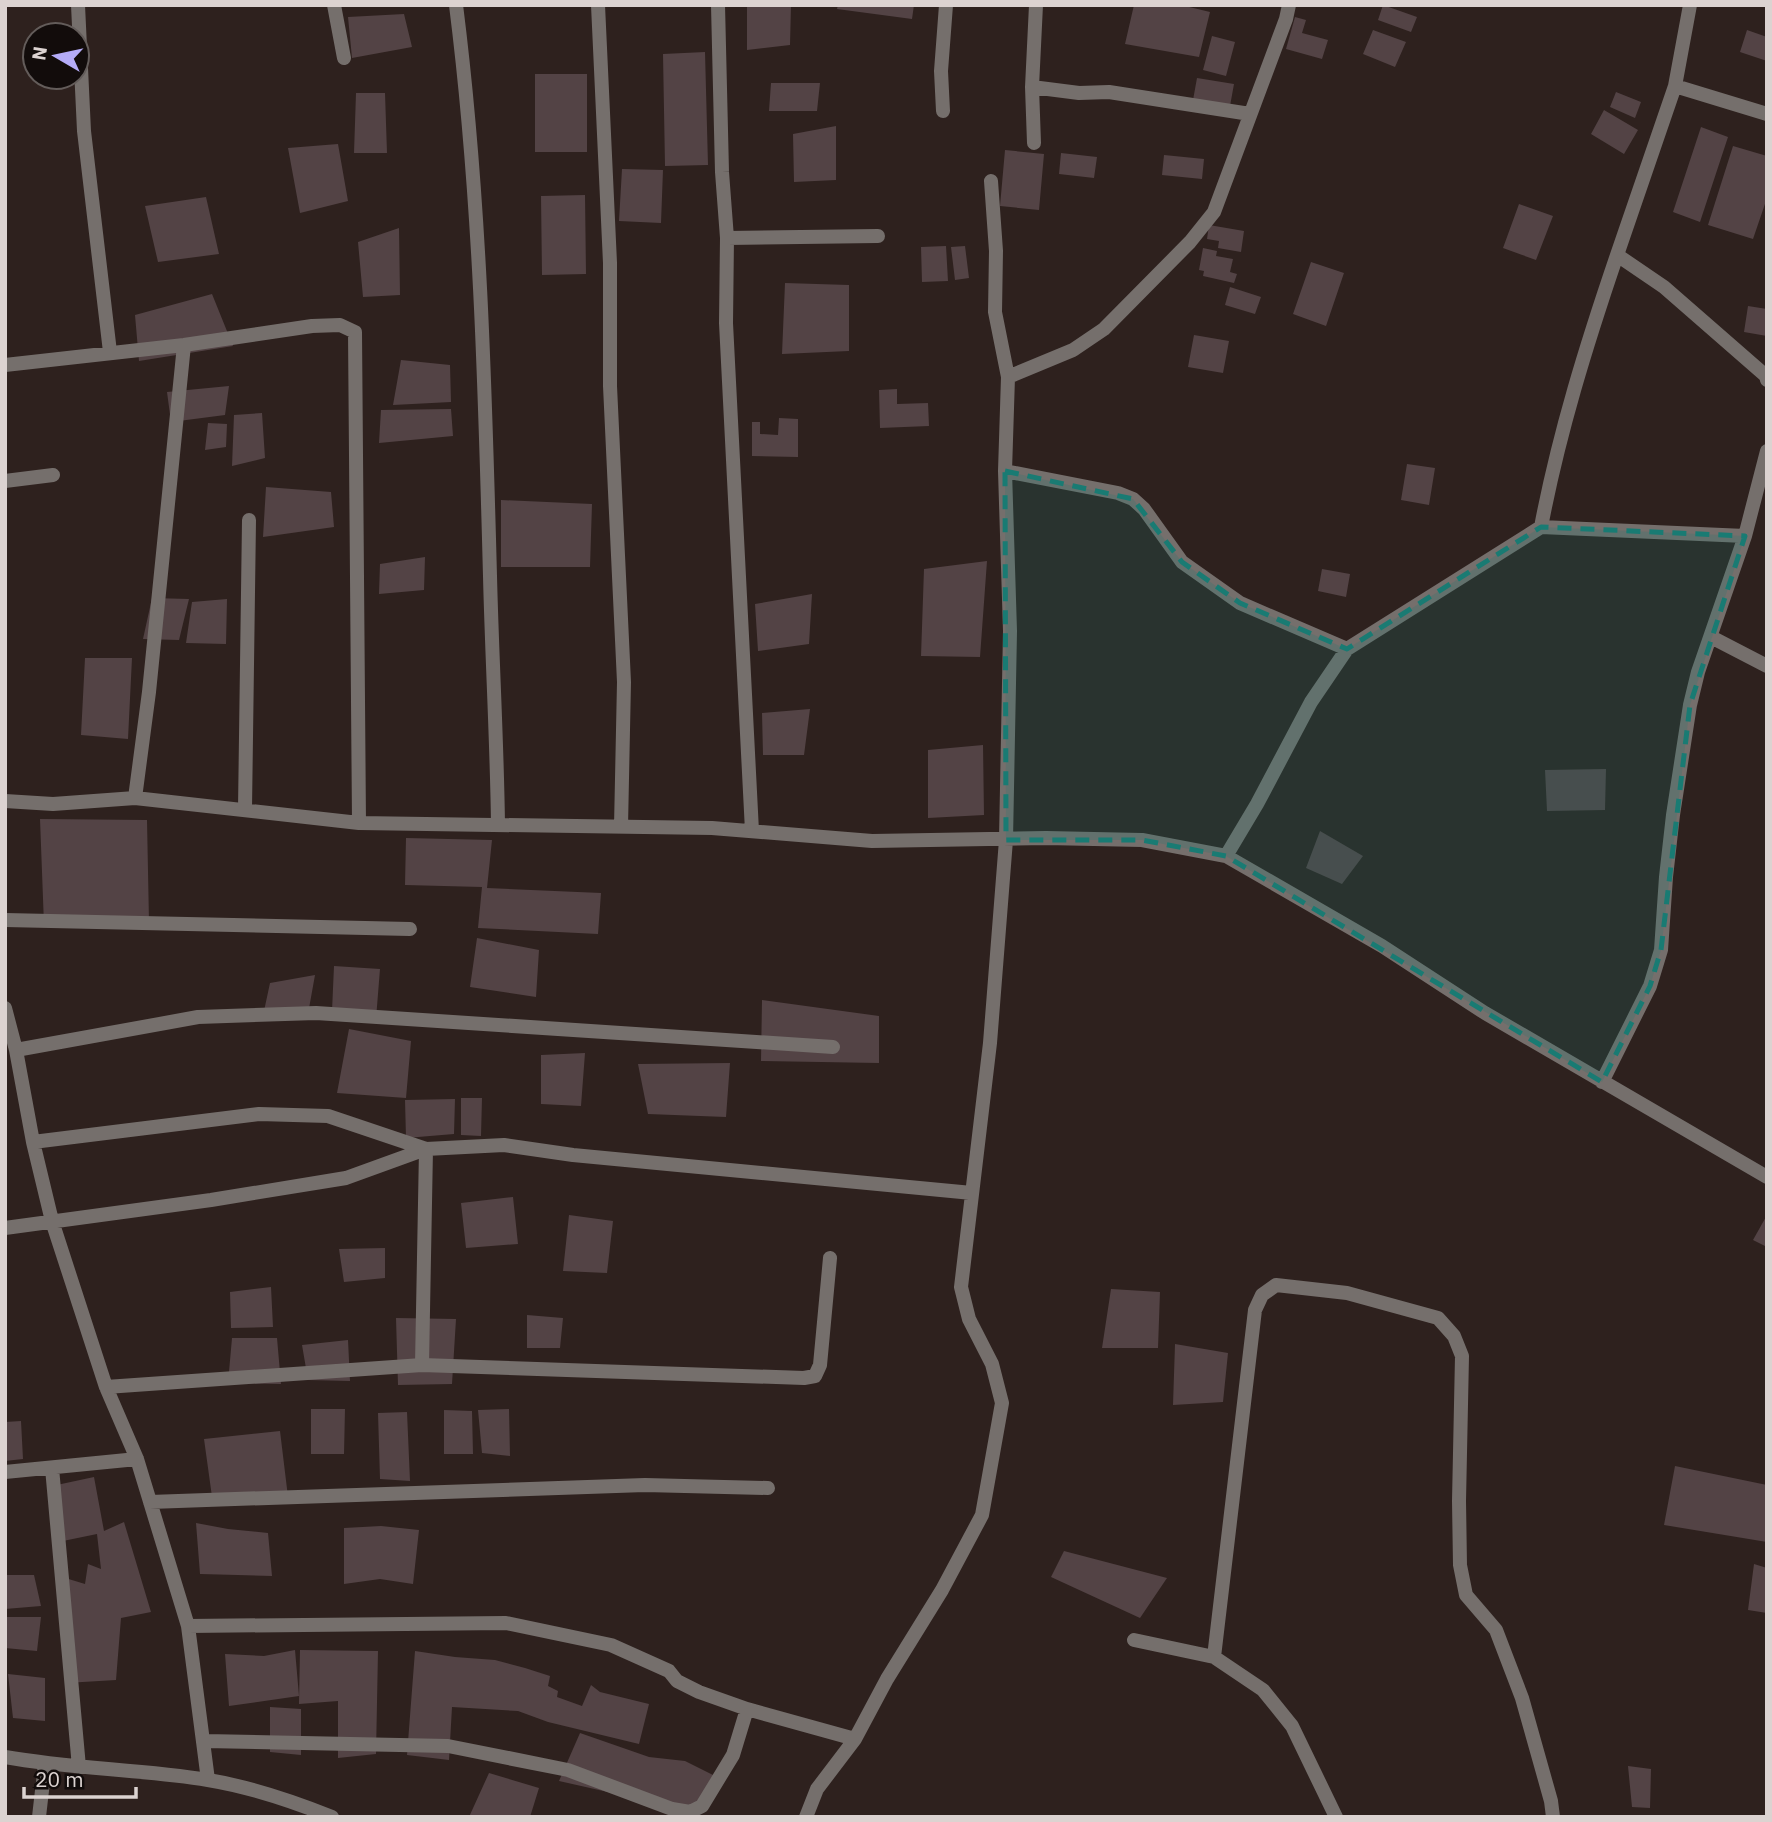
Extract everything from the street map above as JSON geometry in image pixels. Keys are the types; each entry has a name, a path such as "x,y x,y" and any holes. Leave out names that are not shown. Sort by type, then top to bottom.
{"street":[{"path":"78,5 84,131 110,352"},
{"path":"334,5 344,58"},
{"path":"456,5 464,53 486,393 498,825"},
{"path":"598,5 610,262 610,386 624,682 621,827"},
{"path":"718,5 722,172 727,238 726,323 752,831"},
{"path":"943,111 941,71 946,5"},
{"path":"1034,143 1032,87 1036,5"},
{"path":"1008,377 1073,350 1104,329 1190,242 1214,212 1289,5"},
{"path":"1541,527 1558,447 1586,347 1675,86 1690,5"},
{"path":"1675,86 1767,114"},
{"path":"1032,87 1079,93 1109,92 1250,114"},
{"path":"806,1817 817,1789 855,1740 887,1679 942,1590 982,1515 1002,1402 992,1364 969,1319 961,1287 990,1043 1006,840 1010,631 1005,471 1008,377 995,312 996,250 991,181"},
{"path":"727,238 878,236"},
{"path":"1617,255 1664,287 1766,376 1767,380"},
{"path":"5,365 184,345 312,326 340,325 355,332 359,823"},
{"path":"135,798 149,692 184,345"},
{"path":"1602,1082 1650,986 1661,950 1666,877 1684,746 1698,671 1745,536 1767,451"},
{"path":"1005,471 1118,493 1133,499 1144,509 1182,562 1211,583 1240,603 1347,649"},
{"path":"5,481 53,475"},
{"path":"245,809 248,520"},
{"path":"1226,856 1311,702 1347,649 1541,527 1745,536"},
{"path":"1711,637 1767,666"},
{"path":"5,801 53,804 135,798 359,823 712,828 872,841 1142,840 1226,856 1382,946 1485,1013 1767,1177"},
{"path":"5,920 410,929"},
{"path":"5,1008 52,1220 106,1387 137,1459 188,1626 208,1780"},
{"path":"16,1050 198,1017 316,1013 833,1047"},
{"path":"33,1142 273,1114 328,1116 426,1149"},
{"path":"5,1228 211,1200 345,1178 426,1149 504,1146 972,1193"},
{"path":"422,1365 426,1149"},
{"path":"106,1387 422,1365 790,1378 816,1376 820,1365 830,1258"},
{"path":"1213,1657 1255,1310 1262,1295 1276,1285 1347,1293 1438,1318 1454,1336 1462,1356 1459,1514 1460,1564 1466,1595 1496,1630 1522,1699 1552,1801 1553,1817"},
{"path":"5,1472 137,1459"},
{"path":"52,1468 79,1767"},
{"path":"150,1502 645,1485 768,1488"},
{"path":"188,1626 506,1623 611,1646 669,1671 677,1681 699,1692 747,1709 855,1740"},
{"path":"1134,1640 1213,1657 1263,1690 1292,1726 1336,1817"},
{"path":"205,1741 448,1746 568,1770 690,1812 702,1807 733,1755 747,1709"},
{"path":"5,1757 45,1764 208,1780 262,1792 332,1817"},
{"path":"39,1817 45,1764"}],"highlighted area":[{"path":"1005,471 1133,499 1182,562 1240,603 1347,649 1541,527 1745,536 1690,705 1661,950 1650,986 1602,1082 1226,856 1142,840 1006,840"}],"building":[{"path":"747,5 791,5 790,45 747,50"},
{"path":"838,5 914,5 912,19 837,9"},
{"path":"1134,5 1181,5 1210,12 1199,57 1125,44"},
{"path":"1383,5 1417,17 1411,32 1378,20"},
{"path":"404,14 412,47 352,58 348,17"},
{"path":"1295,17 1306,20 1302,33 1328,40 1322,59 1286,49"},
{"path":"1373,30 1406,42 1395,67 1363,54"},
{"path":"1747,30 1767,37 1767,61 1740,52"},
{"path":"1212,36 1235,42 1226,76 1203,70"},
{"path":"705,52 708,165 665,166 663,54"},
{"path":"535,74 587,74 587,152 535,152"},
{"path":"1197,78 1234,84 1230,106 1193,100"},
{"path":"771,83 820,83 817,111 769,111"},
{"path":"1616,92 1641,102 1635,118 1610,107"},
{"path":"356,93 385,93 387,153 354,153"},
{"path":"1604,110 1638,130 1624,154 1591,134"},
{"path":"836,126 836,180 794,182 793,134"},
{"path":"1701,127 1728,137 1700,222 1673,212"},
{"path":"338,144 348,201 300,213 288,148"},
{"path":"1733,146 1767,156 1767,198 1753,239 1708,225"},
{"path":"1005,150 1044,154 1039,210 1000,206"},
{"path":"1061,153 1097,157 1094,178 1059,174"},
{"path":"1164,155 1204,159 1202,179 1162,175"},
{"path":"622,169 663,170 661,223 619,221"},
{"path":"585,195 586,274 542,275 541,196"},
{"path":"206,197 219,254 158,262 145,206"},
{"path":"1519,204 1553,216 1536,260 1503,248"},
{"path":"1209,225 1244,231 1241,252 1218,248 1219,241 1207,239"},
{"path":"399,228 400,295 363,297 358,242"},
{"path":"946,246 948,281 922,282 921,247"},
{"path":"965,246 969,278 955,280 951,247"},
{"path":"1203,248 1217,251 1216,256 1233,259 1230,272 1237,274 1234,283 1203,276 1204,271 1199,270"},
{"path":"1311,262 1344,273 1326,326 1293,314"},
{"path":"785,283 849,285 849,351 782,354"},
{"path":"1230,287 1261,297 1255,314 1225,305"},
{"path":"212,294 233,346 139,361 135,315"},
{"path":"1748,306 1767,309 1767,336 1744,332"},
{"path":"1194,335 1229,341 1223,373 1188,367"},
{"path":"401,360 450,365 451,402 393,405"},
{"path":"229,386 225,415 171,422 167,392"},
{"path":"897,389 897,404 928,403 929,426 880,428 879,390"},
{"path":"451,409 453,436 379,443 381,410"},
{"path":"262,413 265,458 232,466 234,415"},
{"path":"779,418 798,419 798,457 752,456 752,422 760,422 760,434 778,435"},
{"path":"208,423 227,424 226,447 205,450"},
{"path":"1407,464 1435,468 1429,505 1401,500"},
{"path":"266,487 331,492 334,527 263,537"},
{"path":"501,500 592,504 590,567 501,567"},
{"path":"425,557 424,590 379,594 380,564"},
{"path":"987,561 980,657 921,656 924,569"},
{"path":"1322,569 1350,574 1346,597 1318,591"},
{"path":"812,594 809,644 758,651 755,604"},
{"path":"152,598 189,599 179,640 143,639"},
{"path":"227,599 226,644 186,643 192,602"},
{"path":"85,658 132,658 128,739 81,735"},
{"path":"810,709 804,755 763,755 762,713"},
{"path":"983,745 984,815 928,818 928,750"},
{"path":"1606,769 1605,810 1547,811 1545,770"},
{"path":"40,819 147,820 149,922 44,925"},
{"path":"1320,831 1363,856 1342,884 1306,868"},
{"path":"406,838 492,840 487,888 601,893 598,934 478,928 482,887 405,885"},
{"path":"477,938 539,950 536,997 470,987"},
{"path":"334,966 380,969 376,1019 332,1011"},
{"path":"315,975 308,1014 264,1011 270,983"},
{"path":"762,1000 879,1016 879,1063 761,1061"},
{"path":"349,1029 411,1041 406,1098 337,1093"},
{"path":"585,1053 581,1106 541,1104 541,1055"},
{"path":"730,1063 726,1117 648,1114 638,1064"},
{"path":"461,1098 482,1098 481,1136 461,1135"},
{"path":"455,1099 454,1134 406,1138 405,1100"},
{"path":"513,1197 518,1244 466,1248 461,1203"},
{"path":"569,1215 613,1221 607,1273 563,1271"},
{"path":"1767,1215 1767,1247 1753,1240"},
{"path":"385,1248 385,1278 344,1282 339,1249"},
{"path":"271,1287 273,1327 231,1328 230,1292"},
{"path":"1111,1289 1160,1292 1158,1348 1102,1348"},
{"path":"527,1315 563,1318 560,1348 527,1348"},
{"path":"396,1318 456,1319 452,1384 398,1385"},
{"path":"232,1338 277,1338 281,1384 228,1383"},
{"path":"348,1340 350,1381 308,1380 302,1345"},
{"path":"1175,1344 1228,1353 1223,1402 1173,1405"},
{"path":"311,1409 345,1409 344,1454 311,1454"},
{"path":"509,1409 510,1456 482,1453 478,1410"},
{"path":"444,1410 472,1411 473,1454 444,1454"},
{"path":"407,1412 410,1481 380,1479 378,1413"},
{"path":"21,1421 23,1459 5,1461 5,1422"},
{"path":"280,1431 288,1497 213,1504 204,1439"},
{"path":"1675,1466 1767,1485 1767,1542 1664,1525"},
{"path":"94,1477 104,1531 124,1522 151,1612 121,1618 116,1680 66,1683 62,1577 85,1584 88,1564 101,1569 97,1534 63,1541 52,1486"},
{"path":"196,1523 268,1533 272,1576 200,1574"},
{"path":"381,1526 419,1530 413,1584 380,1579 344,1584 344,1528"},
{"path":"1064,1551 1167,1578 1140,1618 1051,1577"},
{"path":"1754,1564 1767,1568 1767,1613 1748,1610"},
{"path":"5,1575 34,1575 41,1606 5,1609"},
{"path":"5,1617 41,1617 37,1651 5,1648"},
{"path":"295,1650 299,1696 229,1706 225,1654 264,1656"},
{"path":"300,1650 378,1651 376,1754 338,1758 338,1701 299,1704"},
{"path":"415,1651 495,1660 550,1676 548,1686 558,1691 557,1697 582,1706 591,1685 600,1692 649,1704 639,1744 548,1722 518,1711 452,1707 449,1760 407,1755"},
{"path":"8,1674 45,1678 45,1721 13,1718"},
{"path":"270,1707 301,1709 301,1755 270,1752"},
{"path":"580,1733 649,1757 685,1761 717,1777 688,1815 661,1804 559,1781"},
{"path":"1628,1766 1651,1769 1650,1808 1632,1807"},
{"path":"489,1773 539,1788 530,1817 469,1817"}]}
